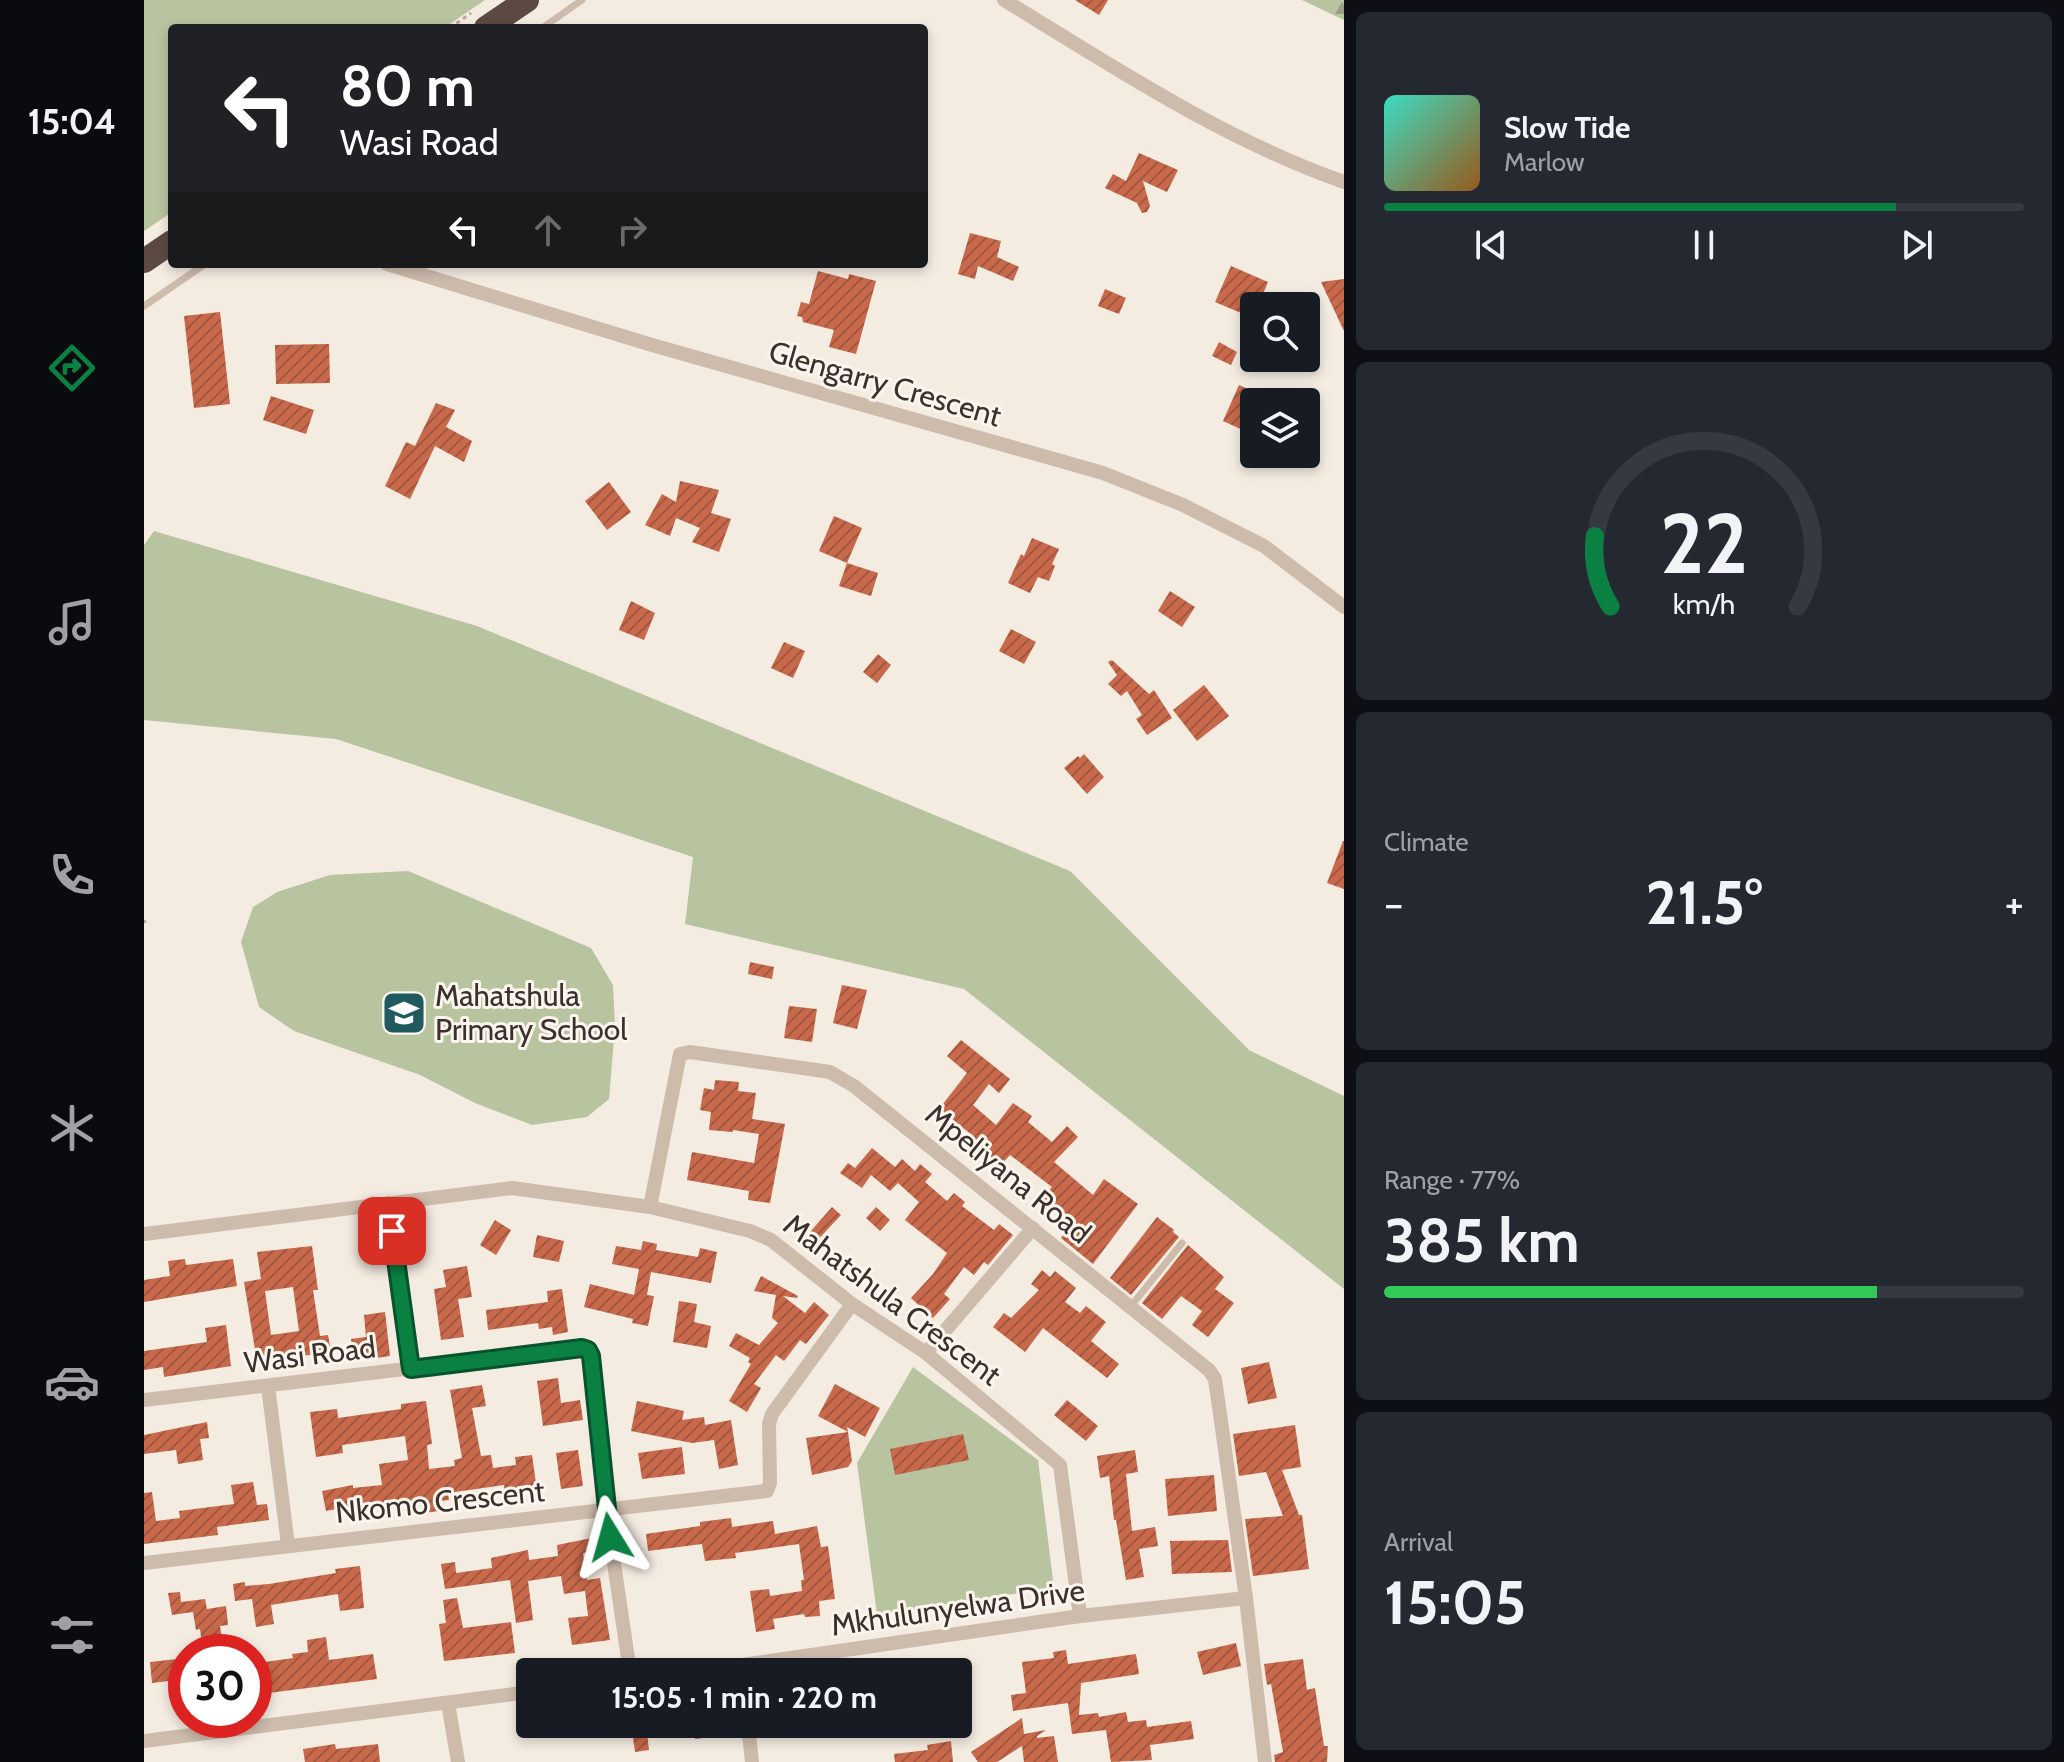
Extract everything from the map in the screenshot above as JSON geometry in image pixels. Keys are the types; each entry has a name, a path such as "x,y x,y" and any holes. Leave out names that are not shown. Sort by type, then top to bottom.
{"highway":[{"path":"492,24 527,0"},
{"path":"144,261 168,245"}],"street":[{"path":"1004,0 1212,124 1294,164 1344,182"},
{"name":"Glengarry Crescent","path":"400,268 652,345 1103,473 1183,505 1264,546 1344,607"},
{"name":"Mpeliyana Road","path":"650,1207 678,1058 683,1053 838,1075 1209,1370 1215,1379 1265,1762"},
{"name":"Mahatshula Crescent","path":"144,1234 512,1188 650,1207 760,1234 852,1304 926,1353 1060,1465 1080,1616"},
{"path":"388,1203 411,1369"},
{"path":"926,1353 1033,1228"},
{"name":"Nkomo Crescent","path":"144,1563 769,1490 769,1424 772,1414 852,1304"},
{"name":"Wasi Road","path":"144,1400 582,1348 588,1350 606,1509 628,1658"},
{"path":"268,1386 288,1545"},
{"name":"Mkhulunyelwa Drive","path":"812,1658 1080,1616 1246,1598"},
{"path":"144,1741 516,1694"},
{"path":"448,1703 458,1762"},
{"path":"749,1738 752,1762"}],"lane":[{"path":"548,24 582,0"},
{"path":"144,306 199,268"},
{"path":"1131,1306 1182,1243"}],"green space":[{"path":"144,0 485,0 450,24 168,24 168,215 144,231"},
{"path":"1302,0 1344,0 1344,20"},
{"path":"154,531 477,626 1070,871 1249,1050 1344,1096 1344,1289 964,989 685,924 693,857 336,739 144,720 144,545"},
{"path":"408,871 591,948 613,985 615,1027 609,1099 587,1117 532,1125 475,1103 420,1075 294,1031 259,1007 241,942 253,907 277,892 330,875"},
{"path":"913,1367 1038,1460 1054,1588 877,1614 857,1463"}],"building":[{"path":"1075,0 1108,0 1099,15"},
{"path":"1139,153 1178,170 1167,192 1143,181 1150,206 1147,212 1142,213 1137,203 1105,188 1113,174 1126,181"},
{"path":"970,233 1001,241 997,257 1019,267 1013,281 978,266 975,279 958,274"},
{"path":"1231,266 1268,282 1264,292 1240,292 1240,313 1215,302"},
{"path":"818,271 848,279 849,274 876,281 856,354 829,347 834,330 803,322 802,317 797,316 801,302 809,304"},
{"path":"1344,279 1344,331 1321,282"},
{"path":"1105,289 1126,298 1119,314 1098,306"},
{"path":"220,312 230,404 194,408 184,316"},
{"path":"1219,342 1237,352 1231,365 1212,356"},
{"path":"329,344 330,383 276,384 275,345"},
{"path":"1239,385 1246,388 1240,388 1240,429 1223,421"},
{"path":"271,396 314,410 306,434 263,420"},
{"path":"436,403 455,410 446,427 472,441 464,462 435,446 410,499 385,486 406,442 415,446"},
{"path":"680,481 719,490 711,513 731,519 719,552 692,542 700,528 676,518 670,536 645,525 662,494 676,502"},
{"path":"609,482 631,512 607,530 585,501"},
{"path":"834,516 862,528 847,563 819,551"},
{"path":"1032,538 1059,549 1049,581 1038,577 1030,593 1008,583"},
{"path":"847,563 878,573 871,596 839,586"},
{"path":"1170,591 1195,607 1182,627 1158,611"},
{"path":"631,601 655,613 644,640 619,630"},
{"path":"1011,629 1036,642 1024,664 999,651"},
{"path":"784,642 805,651 793,678 771,668"},
{"path":"878,654 891,665 877,683 863,672"},
{"path":"1112,660 1149,694 1154,690 1172,718 1147,735 1136,719 1142,715 1127,691 1121,696 1108,684 1117,675 1108,662"},
{"path":"1204,685 1229,716 1197,741 1173,710"},
{"path":"1084,754 1104,777 1087,794 1064,768"},
{"path":"1344,841 1344,889 1327,883"},
{"path":"750,962 774,967 772,979 748,974"},
{"path":"842,985 867,990 857,1029 833,1023"},
{"path":"789,1006 817,1009 812,1042 784,1038"},
{"path":"961,1040 1010,1079 999,1093 989,1084 973,1105 996,1125 1013,1103 1032,1116 1028,1122 1052,1142 1067,1126 1078,1137 1054,1162 1093,1195 1104,1179 1138,1204 1093,1264 1061,1238 1072,1223 1042,1198 1052,1187 1010,1155 1000,1166 969,1138 972,1135 939,1109 967,1073 947,1056"},
{"path":"715,1080 739,1082 738,1091 756,1093 752,1119 785,1124 770,1203 748,1200 749,1191 687,1180 692,1152 754,1163 759,1134 709,1130 711,1112 700,1110 704,1088 714,1090"},
{"path":"872,1148 895,1167 902,1159 915,1171 920,1164 932,1174 925,1182 947,1201 954,1193 965,1202 962,1206 994,1230 999,1224 1013,1235 988,1265 984,1262 974,1275 964,1267 944,1294 950,1299 933,1318 911,1298 947,1253 905,1220 919,1202 898,1183 890,1191 871,1175 862,1188 840,1173 848,1163 855,1168"},
{"path":"832,1207 841,1215 812,1246 804,1239"},
{"path":"876,1207 890,1220 880,1231 866,1218"},
{"path":"1157,1217 1179,1237 1131,1295 1110,1278"},
{"path":"495,1220 511,1230 496,1255 480,1245"},
{"path":"537,1235 564,1241 559,1262 533,1257"},
{"path":"643,1241 657,1244 656,1250 698,1257 700,1248 717,1252 711,1283 651,1272 647,1295 654,1296 648,1326 632,1323 633,1319 584,1307 590,1284 634,1295 639,1269 612,1264 616,1246 641,1250"},
{"path":"1188,1245 1224,1277 1215,1289 1234,1303 1208,1337 1192,1325 1202,1311 1181,1296 1162,1319 1142,1303"},
{"path":"312,1246 318,1290 313,1290 320,1336 328,1335 331,1352 257,1362 244,1282 261,1279 257,1252","holes":["293,1287 299,1331 271,1335 265,1291"]},
{"path":"185,1259 186,1265 233,1259 237,1286 144,1302 144,1280 170,1276 168,1261"},
{"path":"467,1266 472,1297 458,1299 464,1337 441,1340 434,1289 446,1287 443,1270"},
{"path":"1042,1270 1050,1277 1055,1271 1076,1288 1065,1302 1080,1313 1086,1306 1106,1322 1091,1341 1119,1364 1107,1378 1043,1328 1025,1352 993,1327 1004,1313 1011,1318 1039,1290 1031,1284"},
{"path":"761,1276 798,1296 783,1296 805,1313 814,1302 829,1315 806,1344 800,1340 784,1361 776,1355 754,1384 761,1388 747,1412 729,1401 751,1364 748,1362 750,1358 729,1346 736,1333 759,1345 778,1323 772,1318 776,1295 754,1291"},
{"path":"562,1289 568,1332 553,1335 552,1327 539,1329 538,1323 488,1330 486,1310 548,1302 547,1291"},
{"path":"679,1301 697,1304 694,1322 711,1326 707,1348 673,1342"},
{"path":"385,1312 390,1356 355,1361 351,1339 366,1337 364,1315"},
{"path":"226,1325 231,1366 164,1377 163,1367 144,1370 144,1351 207,1342 205,1328"},
{"path":"1269,1362 1277,1398 1248,1404 1241,1368"},
{"path":"558,1378 561,1403 580,1400 583,1420 543,1426 537,1381"},
{"path":"835,1384 880,1408 865,1437 818,1416"},
{"path":"482,1385 486,1406 472,1408 481,1456 491,1455 493,1468 516,1465 515,1457 532,1455 537,1490 524,1492 525,1496 506,1499 504,1485 448,1493 449,1500 437,1501 439,1511 423,1513 421,1504 373,1508 372,1502 326,1511 322,1491 353,1485 353,1488 382,1485 379,1464 408,1460 405,1436 342,1445 343,1453 316,1457 310,1412 337,1409 338,1418 401,1409 401,1404 426,1401 432,1444 427,1445 429,1469 455,1466 454,1460 462,1458 450,1390"},
{"path":"1067,1400 1098,1426 1086,1441 1054,1415"},
{"path":"637,1401 684,1411 682,1420 704,1417 705,1425 731,1420 738,1465 719,1469 714,1440 692,1443 631,1431"},
{"path":"207,1422 209,1438 200,1439 203,1460 178,1464 176,1450 144,1454 144,1435"},
{"path":"1295,1425 1301,1467 1282,1470 1299,1515 1302,1515 1309,1569 1253,1576 1245,1519 1283,1516 1266,1472 1239,1476 1233,1434"},
{"path":"848,1432 852,1461 848,1467 812,1475 806,1438"},
{"path":"963,1434 969,1460 895,1475 890,1449"},
{"path":"682,1447 685,1474 642,1479 638,1453"},
{"path":"578,1450 583,1486 561,1489 556,1453"},
{"path":"1135,1450 1138,1472 1126,1474 1132,1531 1155,1527 1158,1546 1139,1549 1144,1577 1126,1580 1109,1476 1100,1478 1097,1456"},
{"path":"1214,1475 1217,1511 1168,1516 1165,1479"},
{"path":"253,1482 257,1505 267,1504 269,1520 217,1527 218,1535 144,1544 144,1493 152,1492 156,1521 180,1518 179,1511 234,1504 231,1485"},
{"path":"731,1518 732,1527 773,1521 775,1534 817,1526 821,1547 828,1546 835,1599 819,1601 820,1616 805,1617 804,1614 773,1619 775,1629 756,1632 750,1591 769,1589 770,1596 802,1591 801,1580 804,1580 799,1544 735,1553 736,1558 705,1561 702,1544 648,1551 646,1534"},
{"path":"592,1538 595,1551 583,1553 587,1580 600,1578 610,1640 572,1645 568,1618 588,1616 585,1591 564,1594 561,1576 528,1581 533,1620 516,1623 510,1580 445,1589 441,1564 455,1562 456,1573 492,1568 491,1558 528,1550 529,1560 558,1556 557,1545"},
{"path":"1228,1540 1232,1572 1172,1574 1170,1541"},
{"path":"360,1566 364,1608 340,1611 338,1594 271,1605 274,1624 256,1627 252,1599 235,1601 233,1584 269,1584"},
{"path":"180,1592 181,1602 205,1599 207,1609 226,1606 228,1625 220,1626 221,1634 201,1634 200,1629 196,1630 193,1612 172,1615 168,1593"},
{"path":"457,1598 463,1628 511,1622 515,1653 444,1661 439,1624 446,1623 443,1600"},
{"path":"326,1637 329,1660 373,1654 377,1679 272,1693 272,1661 308,1652 307,1640"},
{"path":"1236,1643 1241,1666 1203,1675 1197,1652"},
{"path":"1066,1650 1068,1664 1136,1654 1139,1674 1081,1683 1079,1715 1098,1713 1099,1717 1126,1712 1128,1722 1146,1720 1147,1727 1191,1721 1194,1739 1150,1745 1152,1760 1111,1762 1106,1730 1072,1734 1068,1703 1013,1711 1011,1695 1026,1693 1022,1662 1054,1658 1053,1652"},
{"path":"1303,1659 1307,1690 1315,1688 1324,1746 1328,1746 1327,1762 1275,1762 1274,1755 1283,1752 1271,1684 1267,1685 1264,1664"},
{"path":"168,1660 168,1681 152,1683 150,1662"},
{"path":"1022,1718 1024,1734 1046,1730 1037,1738 1054,1736 1058,1762 1024,1762 1022,1746 997,1762 978,1762 971,1752"},
{"path":"633,1738 648,1738 649,1750 635,1752"},
{"path":"951,1741 953,1762 895,1762 894,1754 928,1750 927,1745"},
{"path":"335,1744 336,1749 378,1744 380,1762 305,1762 303,1749"}],"place":[{"name":"Mahatshula Primary School","path":"404,1013"}],"route":[{"path":"392,1231 411,1369 582,1348 588,1350 610,1537"}]}
